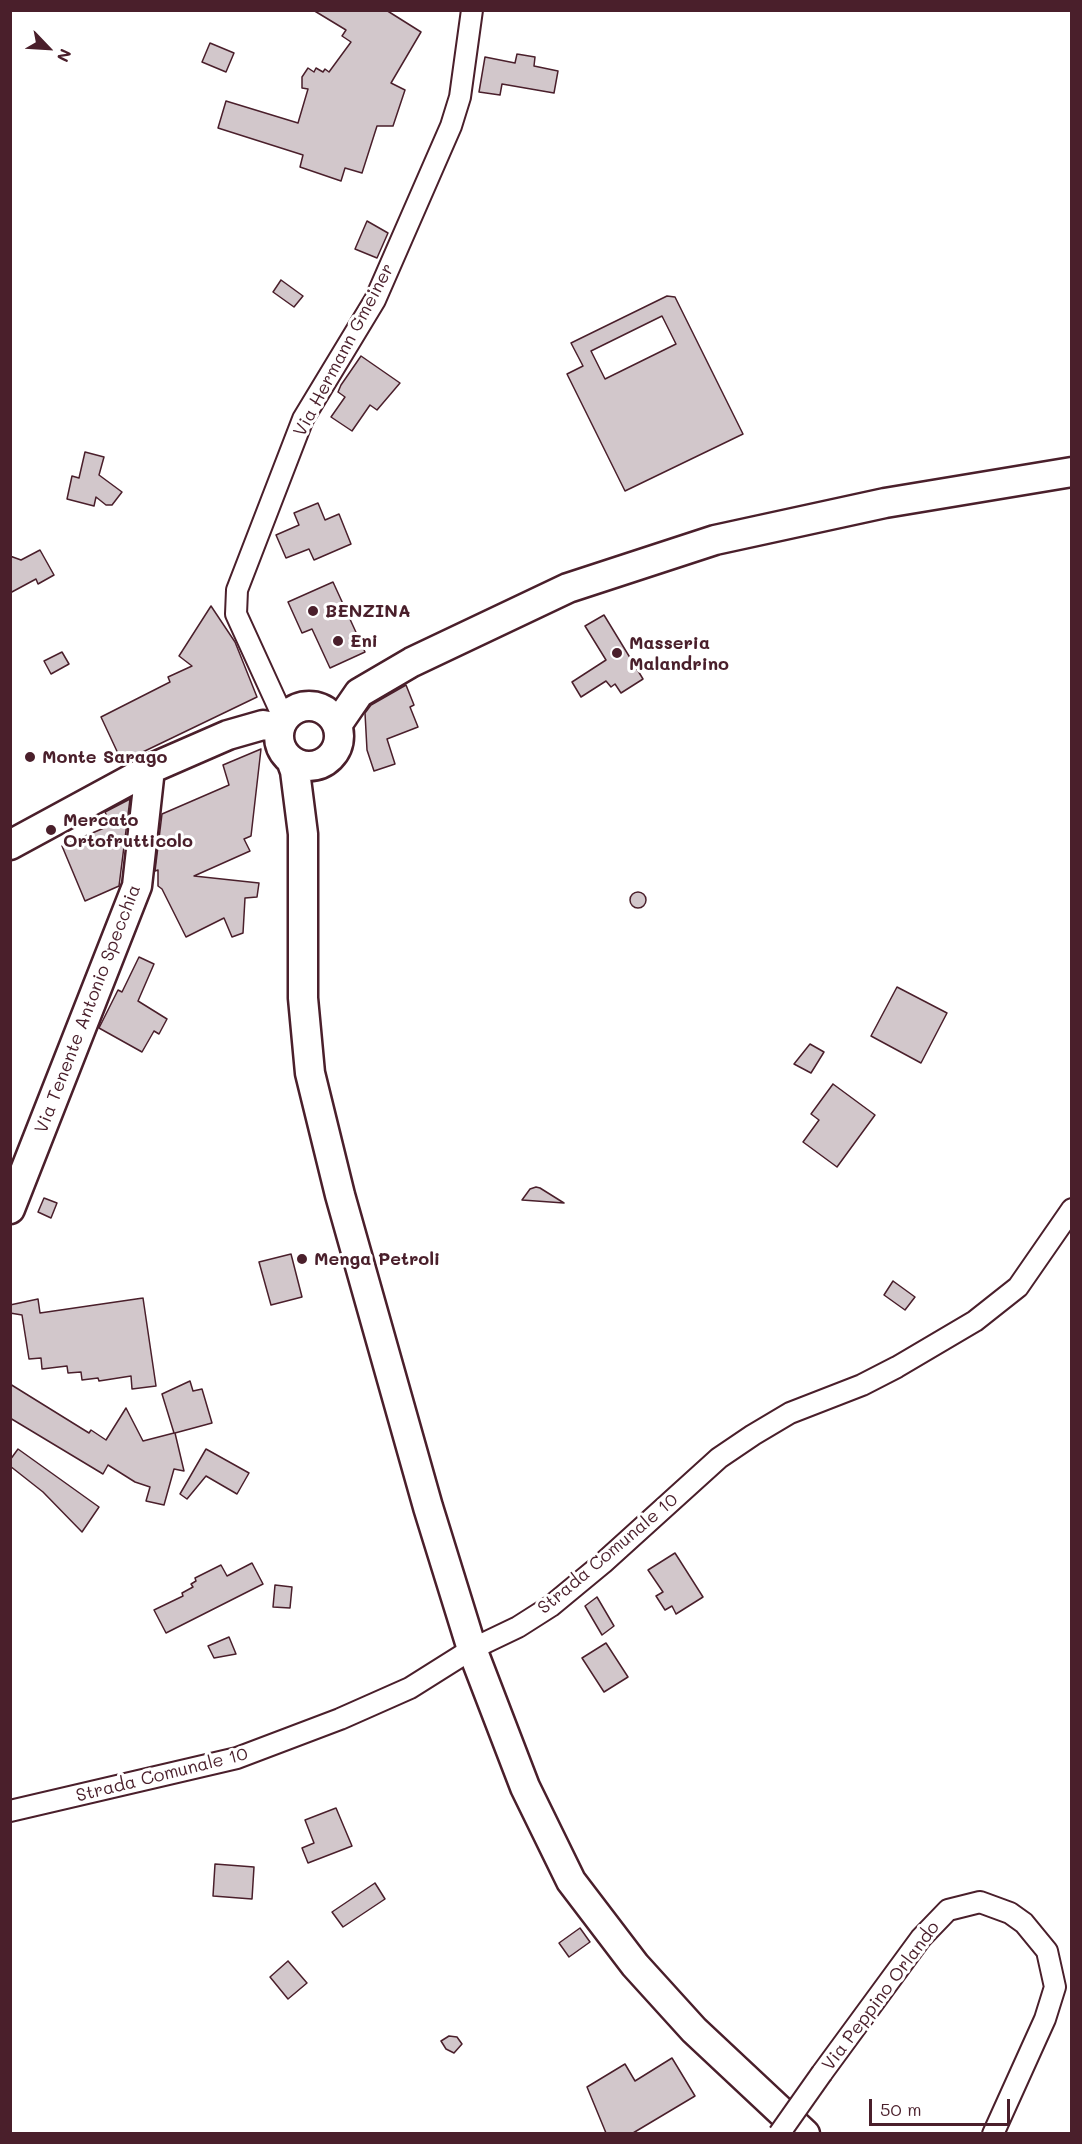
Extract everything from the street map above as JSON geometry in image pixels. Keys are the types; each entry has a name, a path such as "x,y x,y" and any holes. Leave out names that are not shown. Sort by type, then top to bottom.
{"main road":[{"path":"313,706 327,694 412,662 568,588 716,540 885,503 1071,472"},
{"path":"303,834 311,791 323,762 337,747 337,725 359,693 412,662"},
{"path":"283,738 300,707 313,706 326,711 337,725"},
{"path":"10,845 150,769 228,735 267,740 283,738"},
{"path":"283,738 303,765 323,762"},
{"path":"283,738 296,771 303,834 303,998 310,1073 340,1195 428,1507 472,1649 525,1787 571,1881 635,1965 694,2030 805,2133"},
{"name":"Via Tenente Antonio Specchia","path":"10,1209 138,886 150,769"}],"street":[{"name":"Via Hermann Gmeiner","path":"283,738 236,614 237,590 303,419 375,300 451,126 460,97 472,10"},
{"name":"Strada Comunale 10","path":"10,1811 237,1758 340,1719 410,1688 472,1649 518,1627 551,1606 603,1563 719,1458 753,1435 790,1413 862,1385 975,1321 1018,1287 1071,1209"},
{"name":"Via Peppino Orlando","path":"779,2133 921,1938 948,1910 980,1902 1010,1913 1024,1923 1047,1951 1055,1987 1045,2019 993,2133"}],"building":[{"path":"313,10 386,10 421,32 391,83 405,90 393,126 377,126 362,173 345,168 341,181 300,167 303,155 218,128 226,101 298,123 308,89 302,88 302,77 308,68 314,72 316,68 329,72 351,42 342,36 346,30"},
{"path":"210,43 234,53 226,72 202,62"},
{"path":"517,54 535,57 534,66 558,71 554,93 502,84 500,95 479,92 485,57 515,63"},
{"path":"367,221 388,233 377,258 355,249"},
{"path":"281,280 303,296 294,307 273,292"},
{"path":"667,296 675,297 743,434 625,491 567,374 583,366 571,343","holes":["662,316 676,344 605,379 591,351"]},
{"path":"361,356 400,383 377,410 370,405 352,431 331,417 345,397 338,392 341,385"},
{"path":"85,452 104,457 99,475 122,492 112,505 106,505 96,497 94,506 67,499 72,476 79,478"},
{"path":"318,503 325,520 339,514 351,544 314,560 309,549 286,558 276,535 299,525 294,513"},
{"path":"40,550 54,575 38,584 36,579 10,593 10,556 21,560"},
{"path":"333,582 365,652 330,668 312,629 302,633 288,602"},
{"path":"211,606 235,642 257,697 122,762 101,717 170,682 168,677 192,666 179,656"},
{"name":"Masseria Malandrino","path":"604,615 643,679 621,693 615,684 611,687 606,681 581,697 572,682 606,660 585,626"},
{"path":"62,652 69,664 51,674 44,661"},
{"path":"406,685 414,705 410,707 418,727 387,739 395,764 374,771 367,750 365,713 371,705"},
{"path":"261,749 251,836 244,839 250,851 194,876 259,883 257,897 245,898 243,933 232,937 224,918 186,937 162,889 158,886 158,870 155,871 162,814 229,785 223,765"},
{"path":"130,799 119,886 85,901 62,846 111,825 105,812"},
{"path":"638,892 646,900 638,908 630,900"},
{"path":"139,957 154,964 138,1001 167,1019 159,1034 154,1031 142,1052 99,1028 118,990 122,992"},
{"path":"897,987 947,1013 921,1063 871,1036"},
{"path":"810,1044 824,1052 811,1073 794,1064"},
{"path":"833,1084 875,1115 837,1167 803,1142 819,1120 811,1114"},
{"path":"536,1187 564,1203 522,1200 530,1189"},
{"path":"44,1198 57,1203 51,1218 38,1212"},
{"path":"291,1254 302,1297 271,1305 259,1262"},
{"path":"893,1281 915,1297 905,1310 884,1295"},
{"path":"143,1298 156,1386 132,1389 131,1376 99,1381 98,1378 82,1380 81,1372 68,1373 67,1366 42,1369 41,1358 29,1359 22,1315 10,1313 10,1305 38,1299 40,1313"},
{"path":"190,1381 193,1391 202,1389 212,1423 175,1433 184,1471 174,1469 164,1505 146,1501 150,1487 135,1482 108,1465 103,1474 10,1418 10,1384 89,1433 91,1430 106,1440 126,1408 143,1441 174,1433 162,1394"},
{"path":"18,1449 99,1507 82,1532 43,1492 10,1466 10,1460"},
{"path":"206,1449 249,1473 237,1494 206,1476 187,1499 180,1494"},
{"path":"675,1553 703,1597 676,1614 672,1606 665,1610 656,1596 663,1592 648,1570"},
{"path":"252,1563 263,1584 166,1633 154,1610 183,1596 182,1593 193,1587 191,1584 196,1581 195,1578 221,1565 227,1576"},
{"path":"275,1585 292,1587 290,1608 273,1607"},
{"path":"597,1597 614,1626 602,1635 585,1606"},
{"path":"229,1637 236,1654 214,1658 208,1646"},
{"path":"606,1643 628,1677 604,1692 582,1658"},
{"path":"336,1808 352,1846 308,1863 302,1848 314,1843 305,1820"},
{"path":"215,1864 254,1867 252,1899 213,1896"},
{"path":"375,1883 385,1899 343,1927 332,1912"},
{"path":"580,1928 590,1942 569,1957 559,1943"},
{"path":"288,1961 307,1983 288,1999 270,1977"},
{"path":"449,2036 457,2037 462,2044 454,2053 446,2049 441,2041"},
{"path":"672,2058 695,2096 633,2133 606,2133 587,2087 625,2064 635,2081"}],"place":[{"name":"BENZINA","path":"313,611"},
{"name":"Eni","path":"338,641"},
{"name":"Masseria Malandrino","path":"617,653"},
{"name":"Monte Sarago","path":"30,757"},
{"name":"Mercato Ortofrutticolo","path":"51,830"},
{"name":"Menga Petroli","path":"302,1259"}]}
